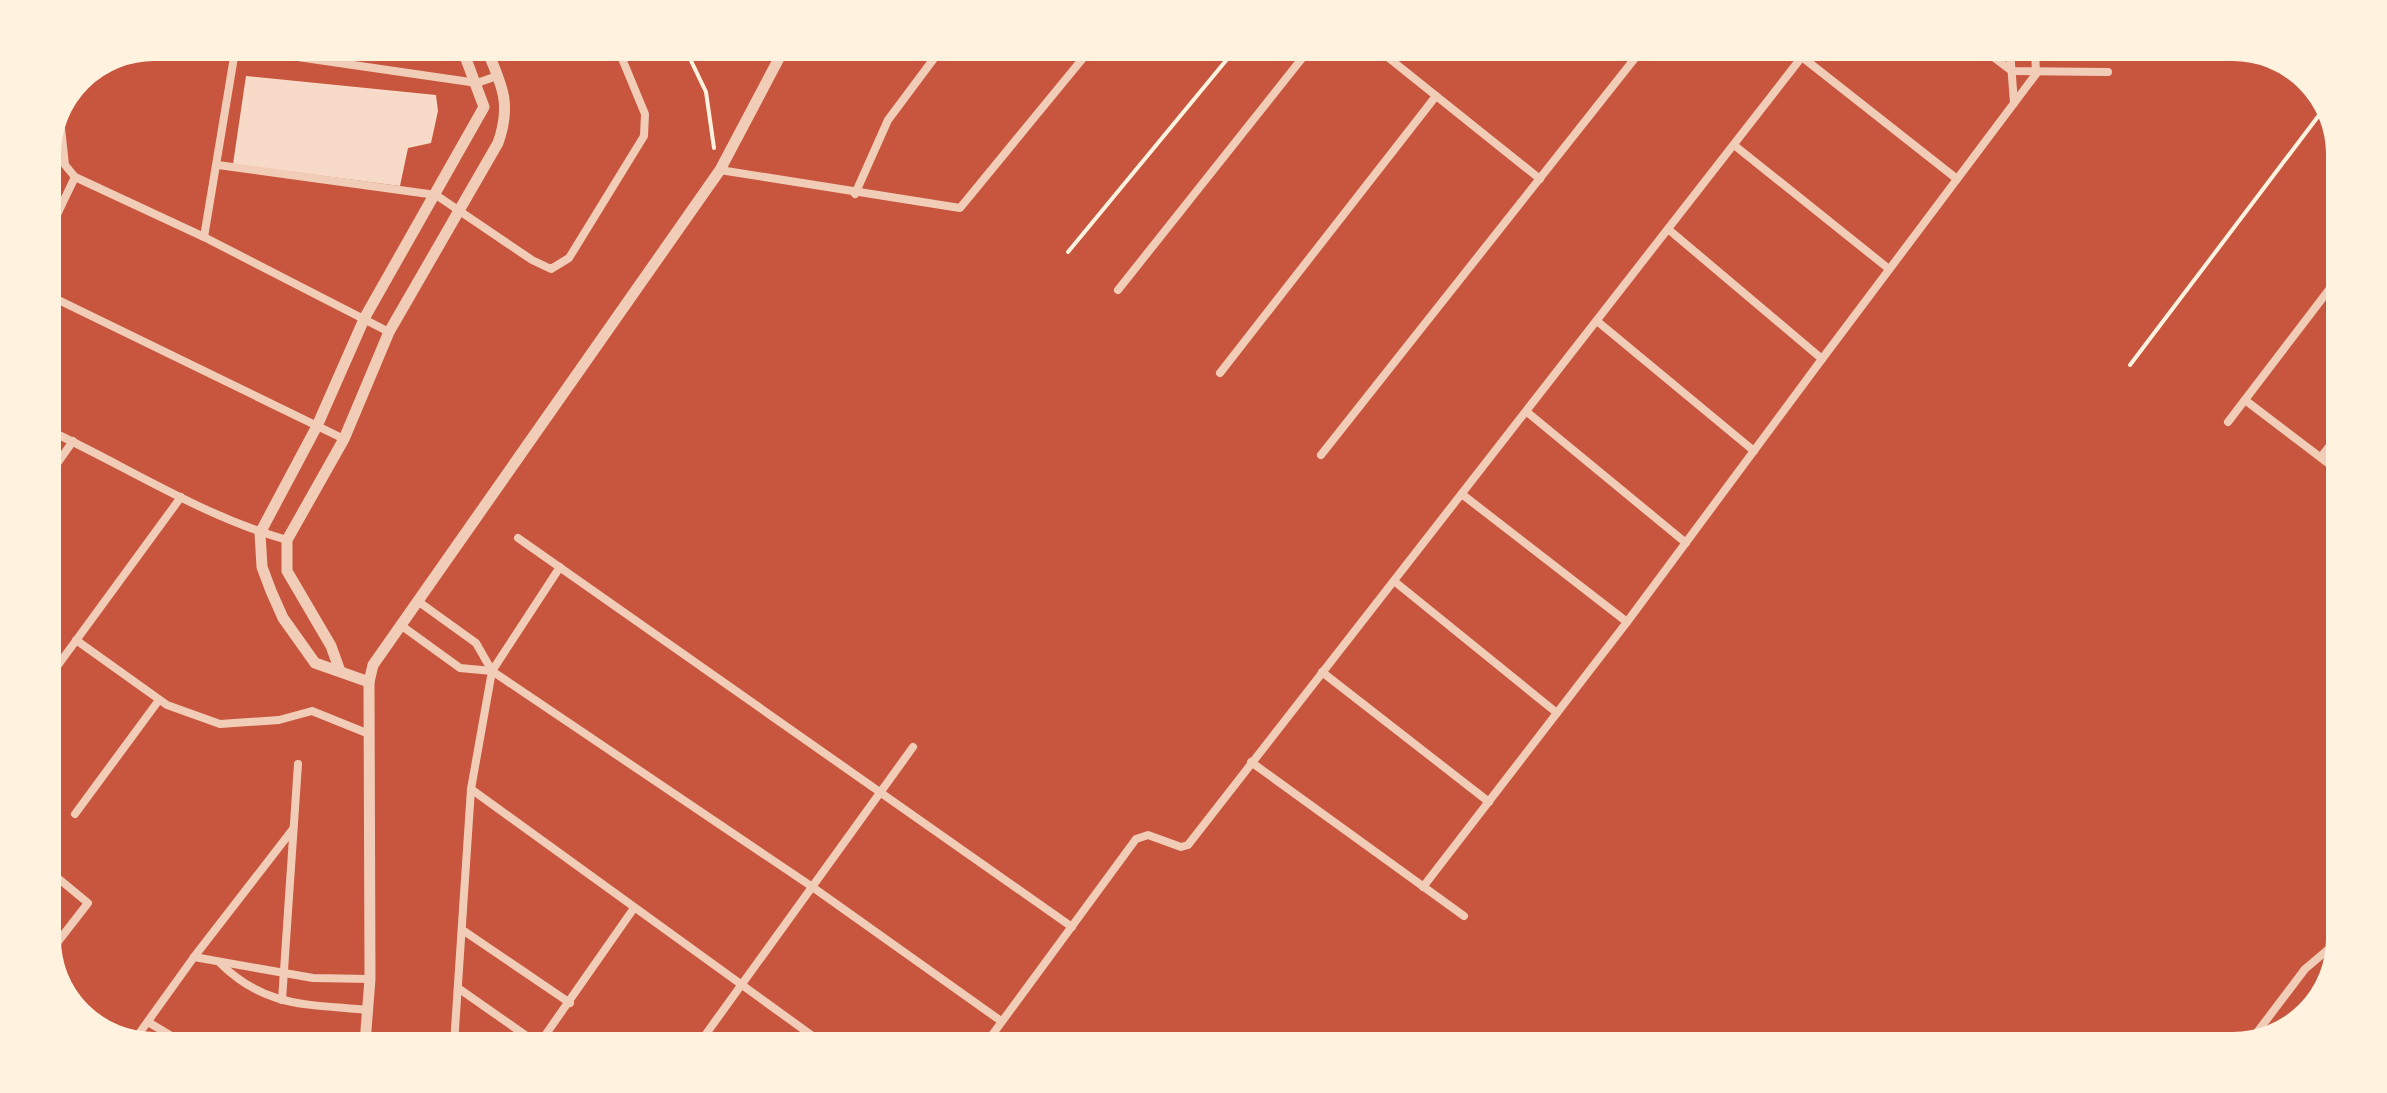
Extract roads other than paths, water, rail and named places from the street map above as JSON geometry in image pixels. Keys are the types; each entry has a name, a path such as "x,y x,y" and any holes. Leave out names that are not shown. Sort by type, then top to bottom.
{"street":[{"path":"204,237 234,56"},
{"path":"306,56 477,83 497,76"},
{"path":"369,682 315,663 283,618 262,567 260,533 317,426 365,317 484,107 466,56"},
{"path":"340,671 331,646 287,571 287,540 344,439 389,332 457,209 498,143 506,120 506,97 489,56"},
{"path":"218,165 436,195 551,269 569,258 644,136 645,114 621,56"},
{"path":"366,1037 370,979 369,682 373,665 720,170 780,56"},
{"path":"855,194 888,120 936,56"},
{"path":"720,170 855,194 960,208 1085,56"},
{"path":"1118,290 1304,56"},
{"path":"1386,56 1540,179"},
{"path":"1321,455 1637,56"},
{"path":"1992,56 2012,71 2036,74 2108,72"},
{"path":"2011,56 2014,104"},
{"path":"1423,887 1627,622 2014,104 2036,74 2035,56"},
{"path":"990,1037 1136,839 1148,835 1181,847 1188,845 1802,57 1957,179"},
{"path":"1220,373 1436,96"},
{"path":"61,125 65,165 75,177 204,237 389,332"},
{"path":"1734,145 1889,269"},
{"path":"56,217 75,177"},
{"path":"1668,229 1822,359"},
{"path":"2228,422 2331,287"},
{"path":"56,299 344,439"},
{"path":"1597,321 1754,451"},
{"path":"2245,400 2331,465"},
{"path":"1527,412 1686,543"},
{"path":"56,433 181,497 260,533 287,540"},
{"path":"56,465 73,441"},
{"path":"2321,457 2331,444"},
{"path":"1463,495 1627,622"},
{"path":"56,668 181,497"},
{"path":"518,538 1072,927"},
{"path":"454,1037 464,931 471,789 492,671 560,567"},
{"path":"1394,581 1557,713"},
{"path":"419,602 476,643 492,671 811,886 1001,1021"},
{"path":"402,626 460,668 492,671"},
{"path":"76,640 159,700 220,724 279,720 312,711 369,734"},
{"path":"1322,672 1489,802"},
{"path":"75,814 159,700"},
{"path":"704,1037 913,747"},
{"path":"1251,762 1464,916"},
{"path":"282,1000 298,764"},
{"path":"471,789 814,1037"},
{"path":"138,1035 294,828"},
{"path":"56,877 88,903 56,944"},
{"path":"544,1037 634,908"},
{"path":"464,931 570,1003"},
{"path":"2256,1034 2305,969 2330,948"},
{"path":"194,957 284,973 370,979"},
{"path":"220,963 239,982 266,997 368,1010"},
{"path":"458,988 529,1037"},
{"path":"148,1022 173,1037"}]}
